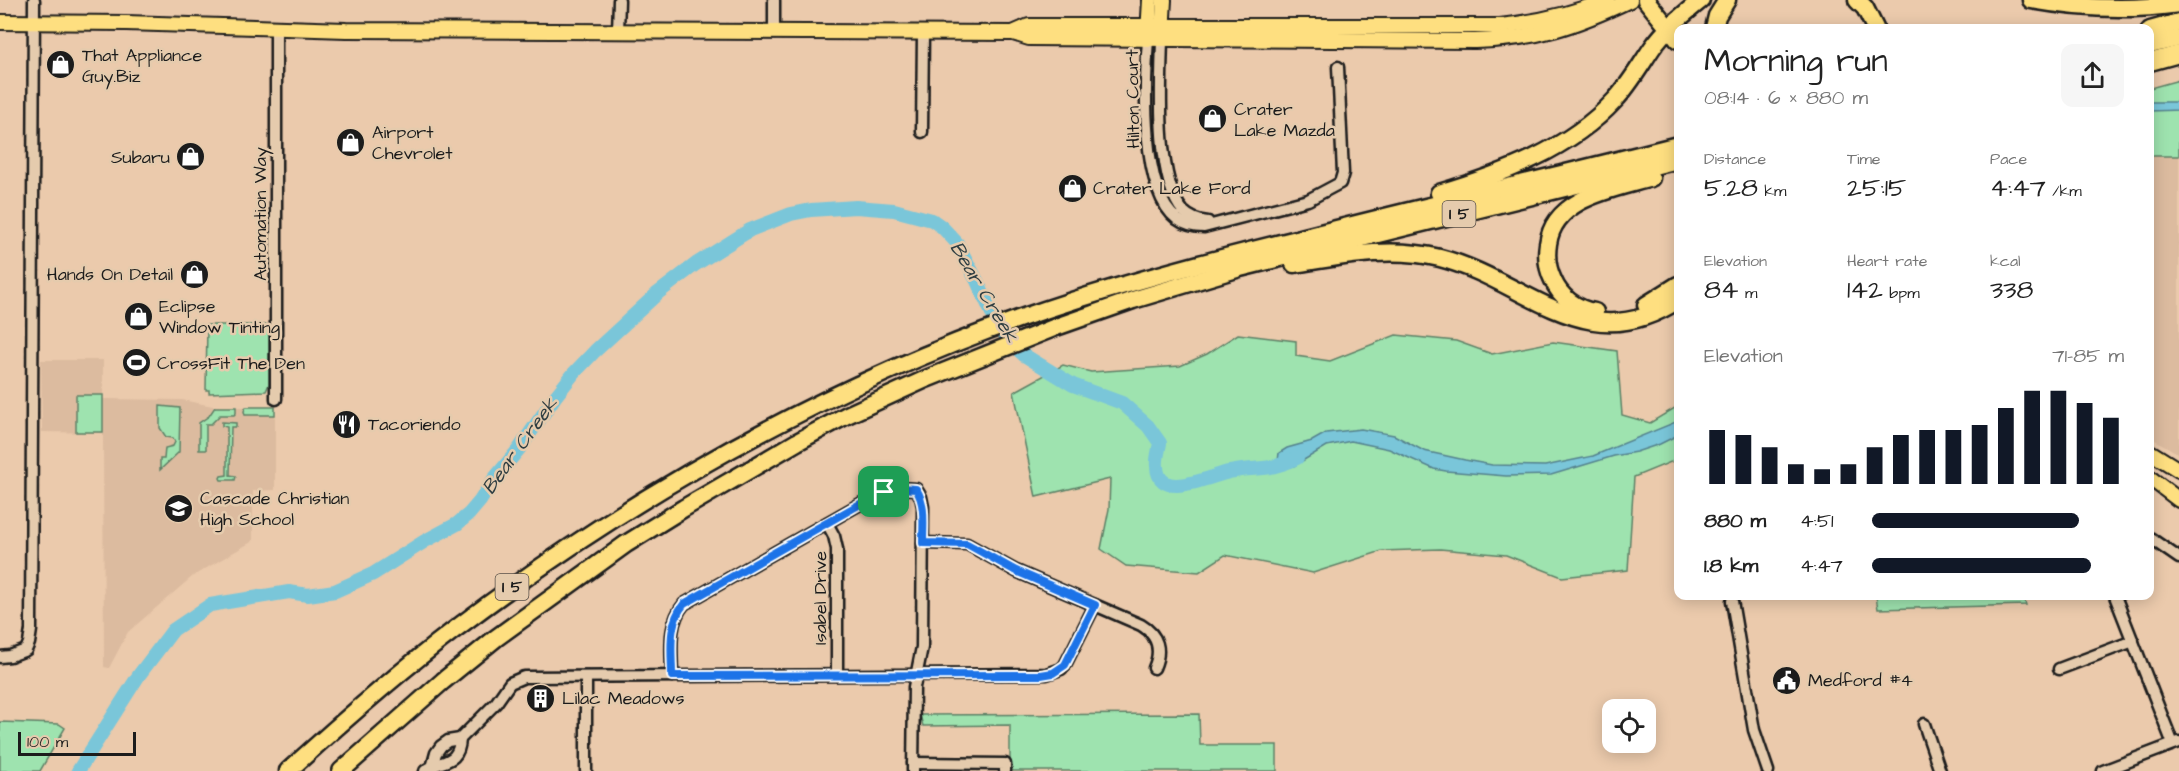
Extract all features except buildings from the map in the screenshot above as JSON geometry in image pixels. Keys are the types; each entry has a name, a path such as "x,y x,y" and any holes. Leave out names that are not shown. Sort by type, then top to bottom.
{"highway":[{"path":"1646,0 1669,28"},
{"path":"1392,214 1404,205 1499,172 1539,156 1570,139 1616,100 1669,28 1701,0"},
{"path":"1715,24 1727,0"},
{"path":"1857,0 1865,8 1873,24"},
{"path":"2031,0 2072,7 2107,9 2179,4"},
{"path":"2154,29 2179,22"},
{"path":"2154,44 2179,38"},
{"path":"2154,61 2179,54"},
{"name":"I 5","path":"288,771 356,710 450,633 545,563 635,504 758,433 880,375 1046,310 1180,269 1392,214 1674,146"},
{"name":"I 5","path":"341,771 443,681 496,638 626,544 725,483 847,416 986,354 1133,300 1240,268 1674,161"},
{"path":"1674,170 1590,196 1575,204 1553,228 1548,239 1546,254 1549,271 1559,291 1572,304 1589,311 1612,314 1631,310 1651,303 1674,288"},
{"path":"1240,268 1270,268 1378,252 1409,252 1463,265 1563,314 1581,319 1607,323 1634,320 1650,316 1674,302"}],"main road":[{"path":"1150,0 1155,33"},
{"path":"1155,33 1164,0"},
{"path":"1155,33 1500,26 1539,21 1607,0"},
{"path":"0,22 618,32 1013,33 1029,26 1350,41 1519,39 1551,32 1580,22 1630,0"},
{"path":"2154,454 2179,470"},
{"path":"2154,481 2179,500"}],"street":[{"path":"0,657 26,650 30,643 31,630 34,0"},
{"path":"618,32 619,0"},
{"path":"774,0 774,32"},
{"name":"Automation Way","path":"276,28 276,399"},
{"path":"922,132 923,33"},
{"name":"Hilton Court","path":"1155,33 1161,130 1168,172 1183,210 1198,220 1214,223 1308,200 1340,183 1343,173 1338,67"},
{"path":"672,676 672,631 678,611 684,604 884,492 898,488 916,489 923,507 922,653 914,687 913,767 1005,764 1005,771"},
{"name":"Isabel Drive","path":"827,523 834,536 837,549 837,675"},
{"path":"2154,541 2179,558"},
{"path":"923,543 967,544 1016,571 1147,629 1157,641 1159,650 1154,668"},
{"path":"2103,771 2176,743 2117,600"},
{"path":"1732,601 1754,730 1768,771"},
{"path":"429,768 441,746 448,741 460,739 496,703 510,683 524,677 1041,675 1061,669 1070,659 1095,605"},
{"path":"2060,669 2133,641"},
{"path":"586,677 586,771"},
{"path":"1924,724 1941,771"},
{"path":"429,768 453,758 460,749 460,739"}],"shaded area":[{"path":"2154,156 2179,156 2179,454 2154,439"},
{"name":"Cascade Christian High School","path":"41,360 103,360 103,399 182,400 218,407 275,407 275,490 253,491 253,541 193,576 128,632 109,668 104,667 103,433 42,432"}],"green space":[{"path":"2179,80 2179,156 2154,156 2154,87"},
{"path":"207,325 269,325 269,384 266,391 209,393 209,390 206,390"},
{"path":"1238,334 1296,341 1296,356 1330,361 1396,335 1456,341 1492,354 1553,342 1617,351 1622,415 1650,423 1674,408 1674,462 1634,477 1628,570 1562,577 1506,555 1440,549 1382,551 1313,573 1225,555 1199,572 1126,566 1101,549 1109,509 1110,479 1036,497 1014,392 1063,365 1091,372 1180,366 1207,354"},
{"path":"76,395 103,395 103,432 76,432"},
{"path":"160,406 180,408 179,452 160,470 160,459 164,459 165,448 173,446 175,442 173,438 166,437 160,428"},
{"path":"215,407 236,407 236,413 220,415 211,424 206,424 206,450 199,450 199,423 209,416"},
{"path":"246,407 275,407 275,415 245,415"},
{"path":"222,422 236,423 236,427 231,427 230,475 236,476 235,480 221,480 220,478 227,475 227,427 222,426"},
{"path":"1877,600 2024,600 2026,605 1878,609"},
{"path":"1199,714 1200,745 1277,745 1277,771 1010,771 1010,725 923,726 920,715"},
{"path":"0,722 59,724 65,728 40,771 0,771"}],"water":[{"path":"2154,102 2179,102 2179,110 2154,111"},
{"path":"1674,423 1674,437 1660,444 1551,475 1506,476 1434,469 1389,449 1351,441 1327,446 1294,466 1285,468 1278,461 1279,453 1287,448 1312,441 1326,433 1361,429 1394,435 1424,451 1492,465 1545,466 1593,456"}],"waterway":[{"name":"Bear Creek","path":"78,771 139,675 173,630 210,605 289,592 308,595 335,591 373,574 457,524 480,501 555,397 595,351 658,293 696,264 750,230 791,214 811,210 856,207 894,210 932,220 942,227 957,243 996,322 1010,342 1024,355 1073,385 1122,403 1148,426 1160,443 1157,466 1160,477 1166,483 1187,484 1229,472 1270,467 1297,458"}],"place":[{"name":"That Appliance Guy.Biz","path":"61,65"},
{"name":"Crater Lake Mazda","path":"1213,119"},
{"name":"Airport Chevrolet","path":"351,142"},
{"name":"Subaru","path":"191,157"},
{"name":"Crater Lake Ford","path":"1072,188"},
{"name":"Hands On Detail","path":"194,274"},
{"name":"Eclipse Window Tinting","path":"138,316"},
{"name":"CrossFit The Den","path":"136,363"},
{"name":"Tacoriendo","path":"347,424"},
{"name":"Cascade Christian High School","path":"179,508"},
{"name":"Medford #4","path":"1787,680"},
{"name":"Lilac Meadows","path":"541,698"}],"route":[{"path":"898,488 916,489 923,507 923,543 967,544 1016,571 1095,605 1065,665 1053,673 1041,675 672,676 672,631 678,611 684,604 884,492 898,488"}]}
